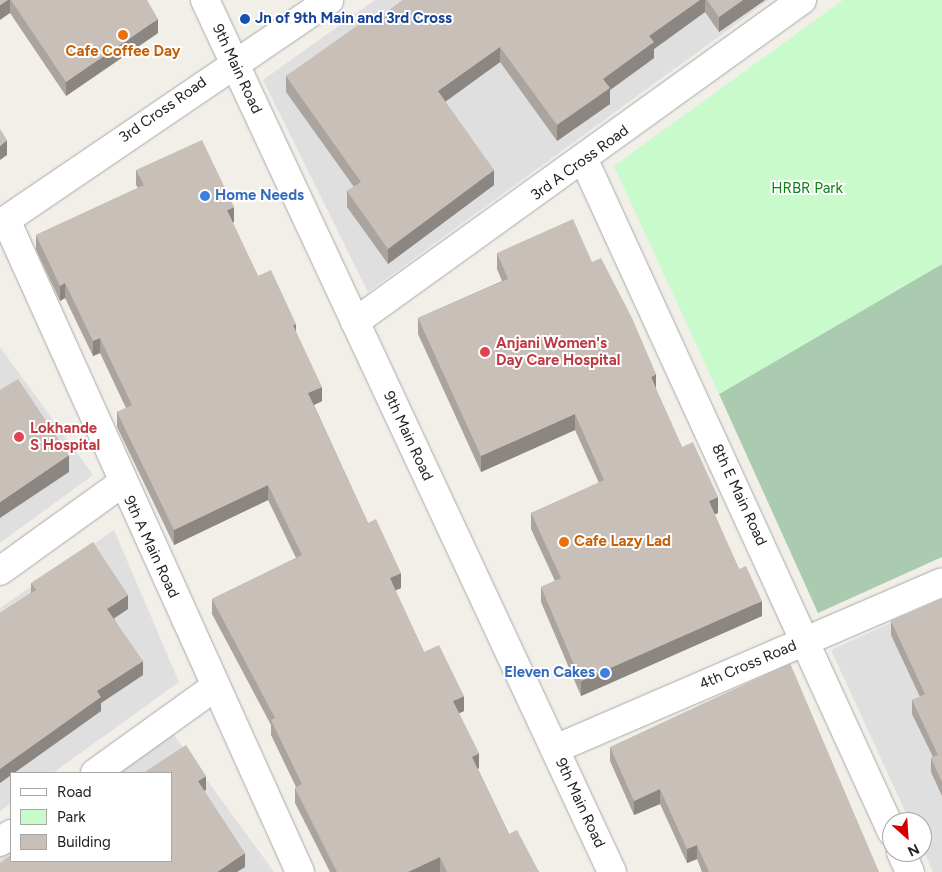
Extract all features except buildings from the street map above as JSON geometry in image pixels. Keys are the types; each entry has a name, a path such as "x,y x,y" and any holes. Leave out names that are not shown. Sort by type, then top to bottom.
{"street":[{"name":"9th Main Road","path":"205,0 612,872"},
{"name":"3rd Cross Road","path":"3,222 233,62 329,0"},
{"name":"3rd A Cross Road","path":"355,322 584,160 802,0"},
{"name":"8th E Main Road","path":"584,160 883,812"},
{"name":"9th A Main Road","path":"3,222 300,872"},
{"path":"0,571 122,483"},
{"name":"4th Cross Road","path":"554,749 942,582"},
{"path":"96,772 216,686"}],"shaded area":[{"path":"375,0 769,0 368,292 263,80"},
{"path":"0,347 93,475 0,543"},
{"path":"114,530 179,682 54,772 10,772 10,804 0,811 0,608"},
{"path":"942,600 942,872 933,872 929,862 932,862 932,812 905,812 831,650"},
{"path":"171,731 274,872 0,872 0,855 10,848 10,862 172,862 172,772 113,772"}],"green space":[{"name":"HRBR Park","path":"843,0 942,0 942,264 719,394 614,166"},
{"path":"942,264 942,557 818,613 719,394"}],"place":[{"name":"Jn of 9th Main and 3rd Cross","path":"245,19"},
{"name":"Cafe Coffee Day","path":"123,35"},
{"name":"Home Needs","path":"205,196"},
{"name":"Anjani Women's Day Care Hospital","path":"485,352"},
{"name":"Lokhande S Hospital","path":"19,437"},
{"name":"Cafe Lazy Lad","path":"564,542"},
{"name":"Eleven Cakes","path":"605,673"}]}
